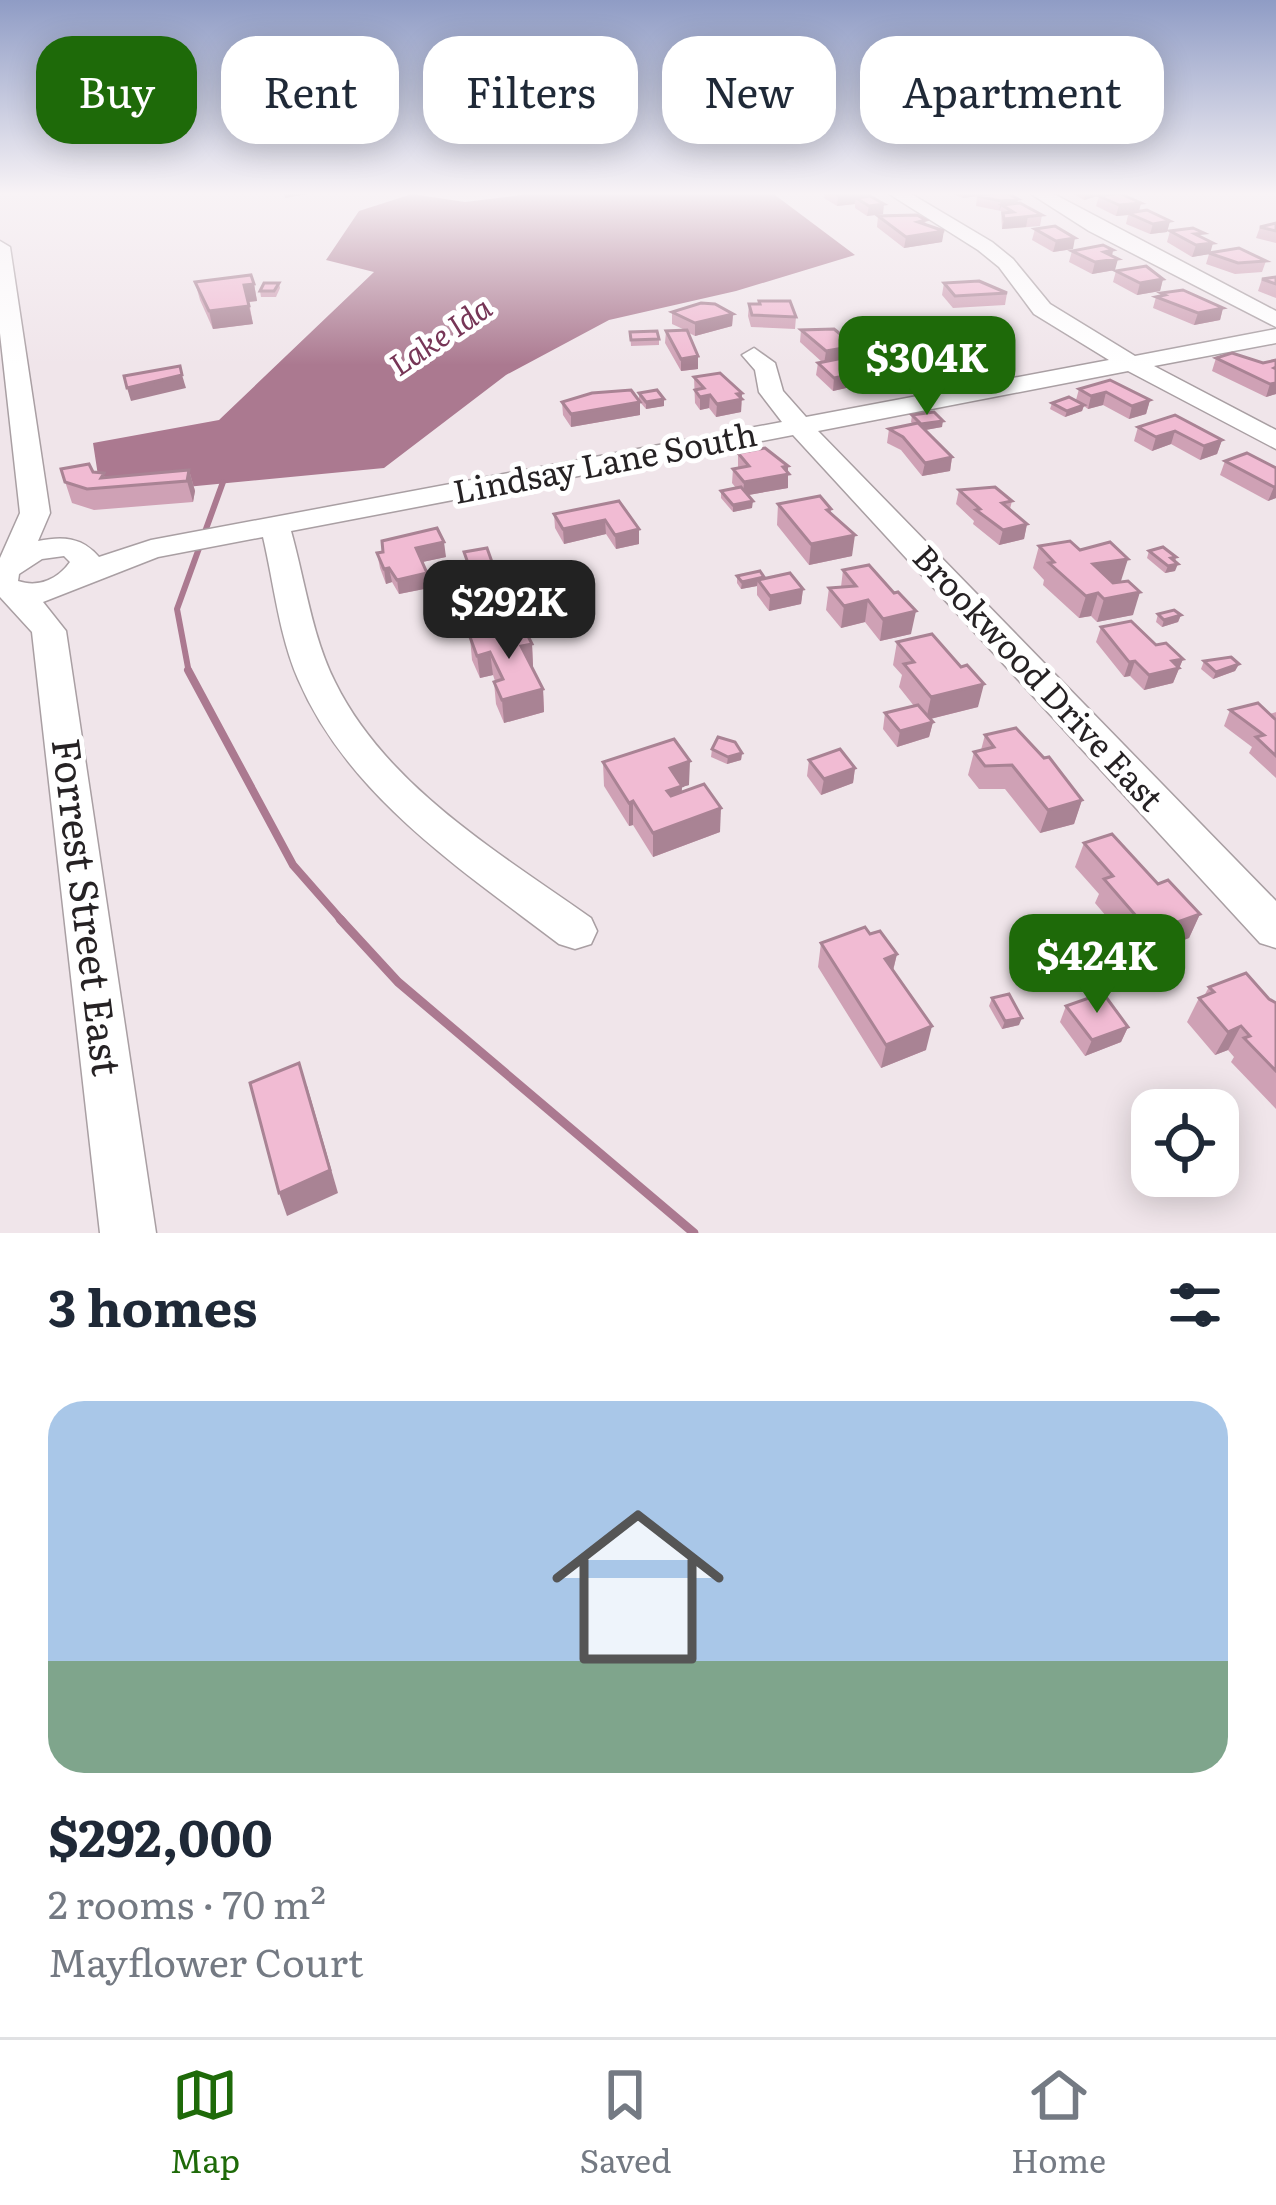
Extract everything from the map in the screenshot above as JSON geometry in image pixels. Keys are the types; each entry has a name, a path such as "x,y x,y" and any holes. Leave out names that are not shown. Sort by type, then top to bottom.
{"street":[{"path":"0,250 34,513 27,523 25,545 8,577 50,631 60,620 72,564 46,519 34,513"},
{"path":"989,250 1042,309 1130,363 1276,441"},
{"path":"1139,250 1276,320"},
{"path":"1221,295 1232,308 1276,333"},
{"name":"Lindsay Lane South","path":"8,577 38,550 72,564 1276,333"},
{"name":"Brookwood Drive East","path":"754,355 767,368 771,392 800,426 1276,930"},
{"path":"274,526 316,680 368,761 463,847 575,931"},
{"name":"Forrest Street East","path":"50,631 128,1233"}],"water":[{"name":"Lake Ida","path":"333,250 848,250 855,255 736,291 609,320 506,375 384,468 124,493 99,482 93,443 219,420 374,272 326,260"}],"building":[{"path":"1112,250 1104,252 1118,259 1095,262 1072,251"},
{"path":"1242,250 1266,261 1238,263 1209,253"},
{"path":"1146,266 1163,279 1140,283 1116,271"},
{"path":"251,275 254,284 244,285 249,306 209,311 195,282"},
{"path":"979,281 1007,293 955,296 944,283"},
{"path":"264,283 279,283 274,291 260,291"},
{"path":"1183,290 1223,308 1198,313 1156,297"},
{"path":"790,301 796,317 752,315 749,304"},
{"path":"715,304 733,314 695,323 672,312"},
{"path":"834,329 855,346 826,351 801,330"},
{"path":"687,330 698,356 681,359 666,331"},
{"path":"657,331 659,339 631,340 630,332"},
{"path":"1232,353 1263,363 1276,360 1276,383 1216,358"},
{"path":"843,358 848,362 868,359 879,369 834,378 818,363"},
{"path":"180,366 182,375 127,388 124,376"},
{"path":"720,373 742,393 737,394 742,399 717,404 710,395 700,397 695,390 704,388 694,377"},
{"path":"1110,380 1150,400 1132,406 1106,392 1091,396 1079,389"},
{"path":"631,390 640,402 571,414 562,402 592,393"},
{"path":"657,390 664,399 646,402 639,393"},
{"path":"1069,397 1084,405 1067,411 1052,403"},
{"path":"934,412 943,421 921,424 912,415"},
{"path":"1175,415 1222,440 1204,446 1175,431 1156,437 1138,427"},
{"path":"918,423 952,457 925,463 903,437 889,429"},
{"path":"765,448 788,466 783,467 789,474 744,482 733,469 749,466 738,453"},
{"path":"1247,453 1276,468 1276,486 1225,461"},
{"path":"89,464 93,472 104,473 101,478 189,470 187,481 87,489 65,482 61,469"},
{"path":"741,487 753,501 733,505 721,491"},
{"path":"995,487 1012,501 1002,503 1027,524 1003,530 959,490"},
{"path":"820,496 831,509 827,510 855,535 811,544 778,504"},
{"path":"619,501 639,529 615,535 605,520 563,529 554,514"},
{"path":"437,528 444,542 416,548 427,573 397,580 389,568 384,569 377,553 383,552 382,541"},
{"path":"1070,541 1080,550 1110,542 1128,559 1093,564 1113,583 1128,581 1140,592 1104,599 1098,593 1086,596 1049,563 1054,562 1039,546"},
{"path":"1163,547 1178,564 1168,566 1149,551"},
{"path":"487,548 492,562 469,566 464,552"},
{"path":"869,565 916,611 883,619 868,600 844,606 829,588 856,586 843,570"},
{"path":"760,571 764,577 742,582 737,576"},
{"path":"790,573 803,589 770,596 758,580"},
{"path":"1174,610 1181,615 1164,620 1158,614"},
{"path":"1131,621 1156,645 1166,643 1183,659 1172,661 1179,668 1149,675 1135,661 1129,662 1101,627"},
{"path":"511,628 514,635 526,632 532,644 521,646 543,689 502,700 494,682 503,679 490,652 477,656 470,637"},
{"path":"932,634 961,667 967,665 984,684 931,697 904,664 914,662 897,642"},
{"path":"1231,657 1239,664 1216,672 1204,661"},
{"path":"1258,703 1276,720 1276,756 1256,737 1264,735 1230,710"},
{"path":"918,705 933,722 900,731 885,713"},
{"path":"1016,728 1044,758 1049,757 1082,800 1048,810 1012,765 985,766 974,752 994,747 985,735"},
{"path":"718,737 735,742 742,753 728,757 712,749"},
{"path":"674,739 690,761 670,768 682,786 667,791 671,796 704,784 721,808 653,833 603,762"},
{"path":"840,749 855,768 824,779 809,760"},
{"path":"1112,834 1158,884 1168,880 1200,914 1150,932 1104,879 1113,876 1084,843"},
{"path":"865,927 870,934 880,931 897,954 885,959 932,1026 886,1045 821,943"},
{"path":"1246,973 1276,1003 1276,1071 1244,1038 1250,1036 1241,1026 1228,1032 1199,998 1214,992 1209,987"},
{"path":"1103,993 1128,1027 1092,1040 1066,1006"},
{"path":"1009,994 1022,1018 1005,1021 992,998"},
{"path":"299,1063 330,1170 279,1193 250,1083"}],"waterway":[{"path":"189,671 177,609 223,482"},
{"path":"189,671 293,865 343,922"},
{"path":"340,919 398,982 694,1233"}]}
